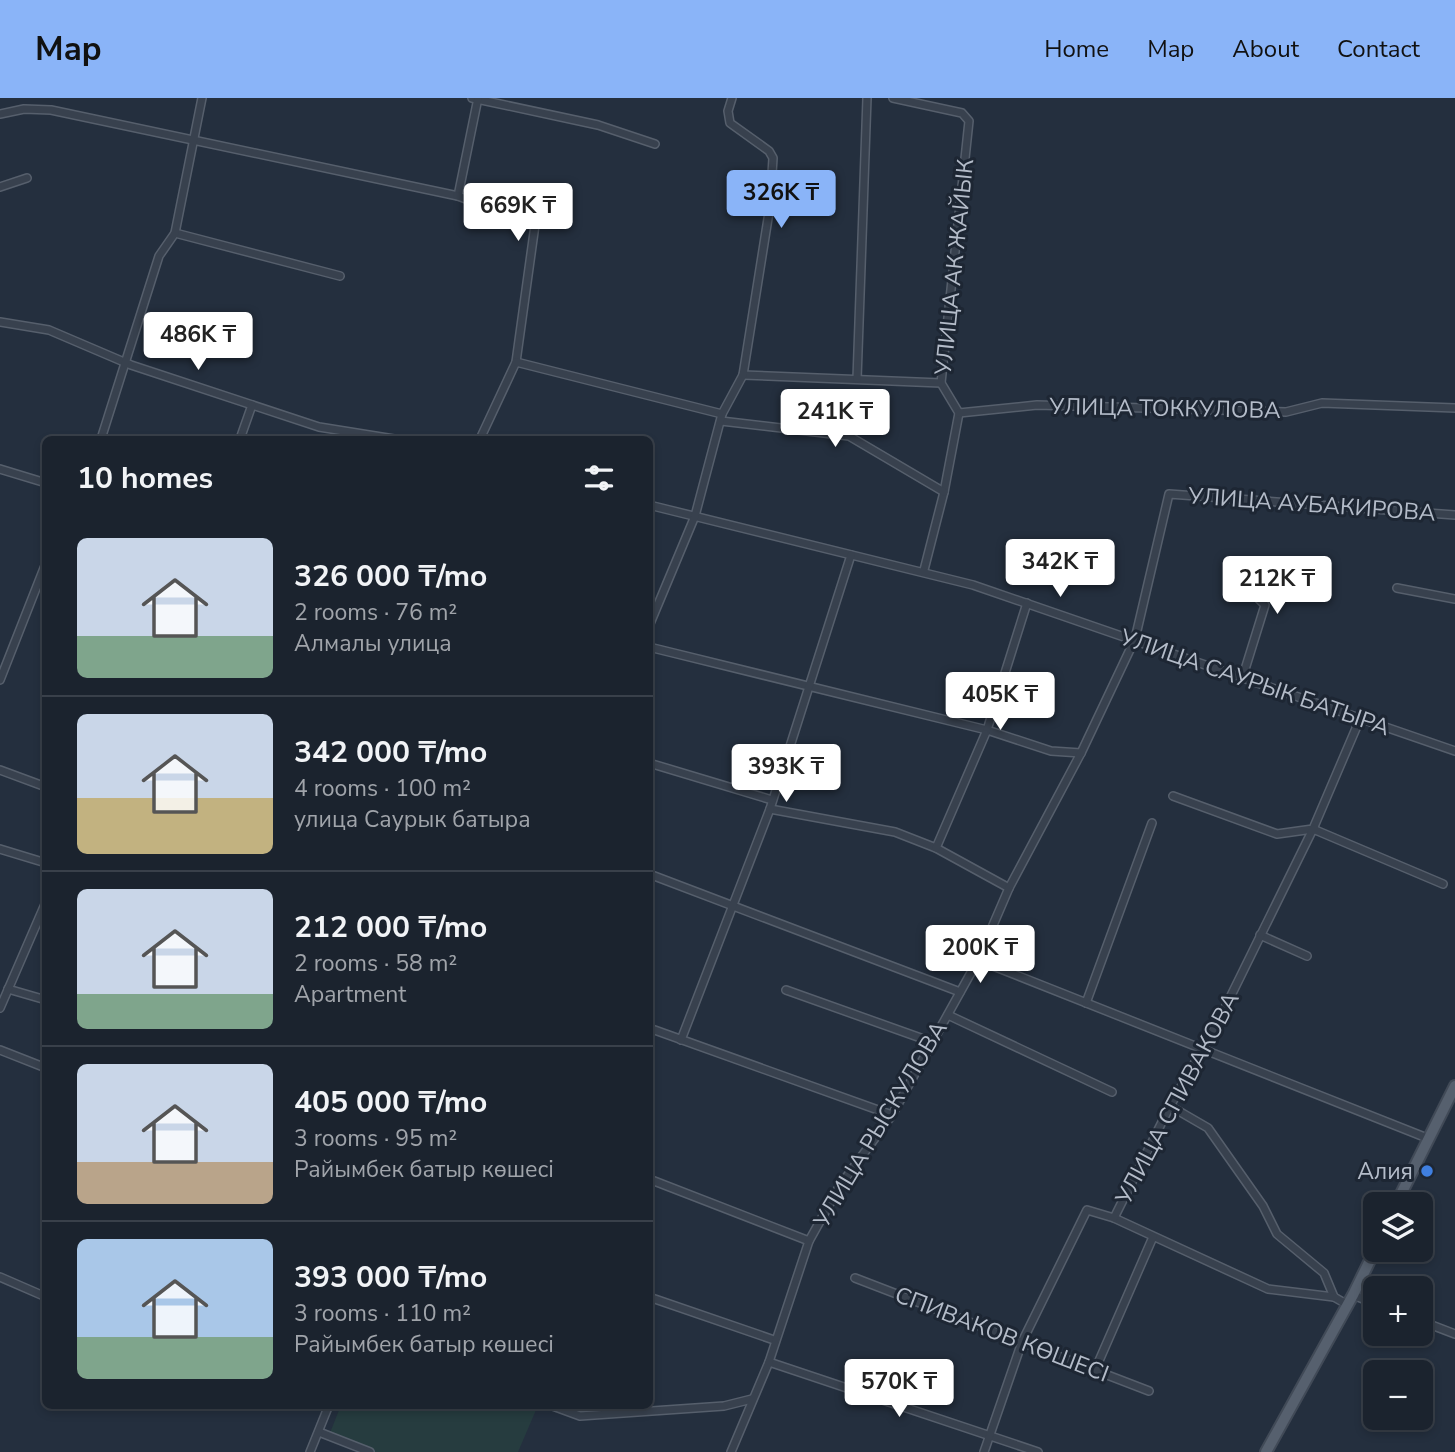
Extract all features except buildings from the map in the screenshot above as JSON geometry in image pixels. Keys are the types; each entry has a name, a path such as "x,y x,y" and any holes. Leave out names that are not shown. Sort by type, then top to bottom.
{"main road":[{"path":"1402,1192 1455,1086"},
{"path":"1266,1452 1369,1262"}],"street":[{"path":"102,436 159,256 175,233 202,98"},
{"path":"458,196 476,98 598,125 654,144"},
{"path":"653,616 695,516 721,418 743,375 770,206 774,166 769,151 730,123 728,111 732,98"},
{"path":"857,379 867,98"},
{"name":"УЛИЦА АК ЖАЙЫК","path":"893,98 962,113 968,121 941,383 959,413"},
{"path":"0,114 24,109 51,110 194,138 458,196 535,225 516,362 481,436"},
{"path":"0,187 27,178"},
{"path":"175,233 340,275"},
{"path":"0,323 48,330 126,363 319,427 375,436"},
{"path":"516,362 721,418 849,436 944,492"},
{"path":"743,375 941,383"},
{"name":"УЛИЦА ТОККУЛОВА","path":"959,413 1037,405 1286,412 1322,403 1455,408"},
{"path":"241,436 252,405"},
{"path":"924,570 944,492 959,413"},
{"path":"0,469 42,482"},
{"name":"УЛИЦА АУБАКИРОВА","path":"1169,494 1455,515"},
{"name":"УЛИЦА РЫСКУЛОВА","path":"731,1452 769,1362 810,1241 839,1187 892,1115 978,960 1010,888 1081,753 1135,639 1169,494"},
{"name":"УЛИЦА САУРЫК БАТЫРА","path":"653,506 851,555 924,570 1135,639 1242,679 1455,751"},
{"path":"681,1040 770,809 851,555"},
{"path":"1231,572 1265,605 1242,679"},
{"path":"0,680 42,573"},
{"path":"1397,588 1455,599"},
{"path":"936,848 986,730 1027,603"},
{"path":"653,647 986,730 1051,751 1081,753"},
{"name":"УЛИЦА СПИВАКОВА","path":"984,1452 1022,1342 1087,1210 1114,1218 1313,829 1360,719"},
{"path":"653,764 772,800"},
{"path":"0,770 42,786"},
{"path":"1173,796 1277,834 1313,829 1443,884"},
{"path":"770,809 895,832 936,848 1010,888"},
{"path":"1086,1003 1152,823"},
{"path":"0,849 42,862"},
{"path":"653,875 960,992"},
{"path":"0,1008 42,914"},
{"path":"1260,935 1307,956"},
{"path":"978,960 1427,1139"},
{"path":"8,989 42,999"},
{"path":"786,990 932,1042"},
{"path":"947,1014 1112,1092"},
{"path":"653,1030 892,1115"},
{"path":"0,1050 42,1066"},
{"path":"1170,1106 1208,1129 1263,1206 1277,1234 1324,1273 1334,1297"},
{"path":"653,1181 810,1241"},
{"path":"1114,1218 1268,1289 1363,1302"},
{"path":"1095,1370 1153,1237"},
{"path":"0,1277 42,1295"},
{"name":"СПИВАКОВ КӨШЕСІ","path":"856,1278 1149,1391"},
{"path":"653,1298 775,1340"},
{"path":"1433,1326 1455,1334"},
{"path":"769,1362 991,1434 1038,1452"},
{"path":"561,1409 580,1416 724,1406 752,1399"},
{"path":"310,1452 325,1409"},
{"path":"319,1432 370,1452"}],"green space":[{"path":"339,1409 536,1410 518,1452 362,1452 328,1438"}],"place":[{"name":"Алия","path":"1427,1171"}]}
